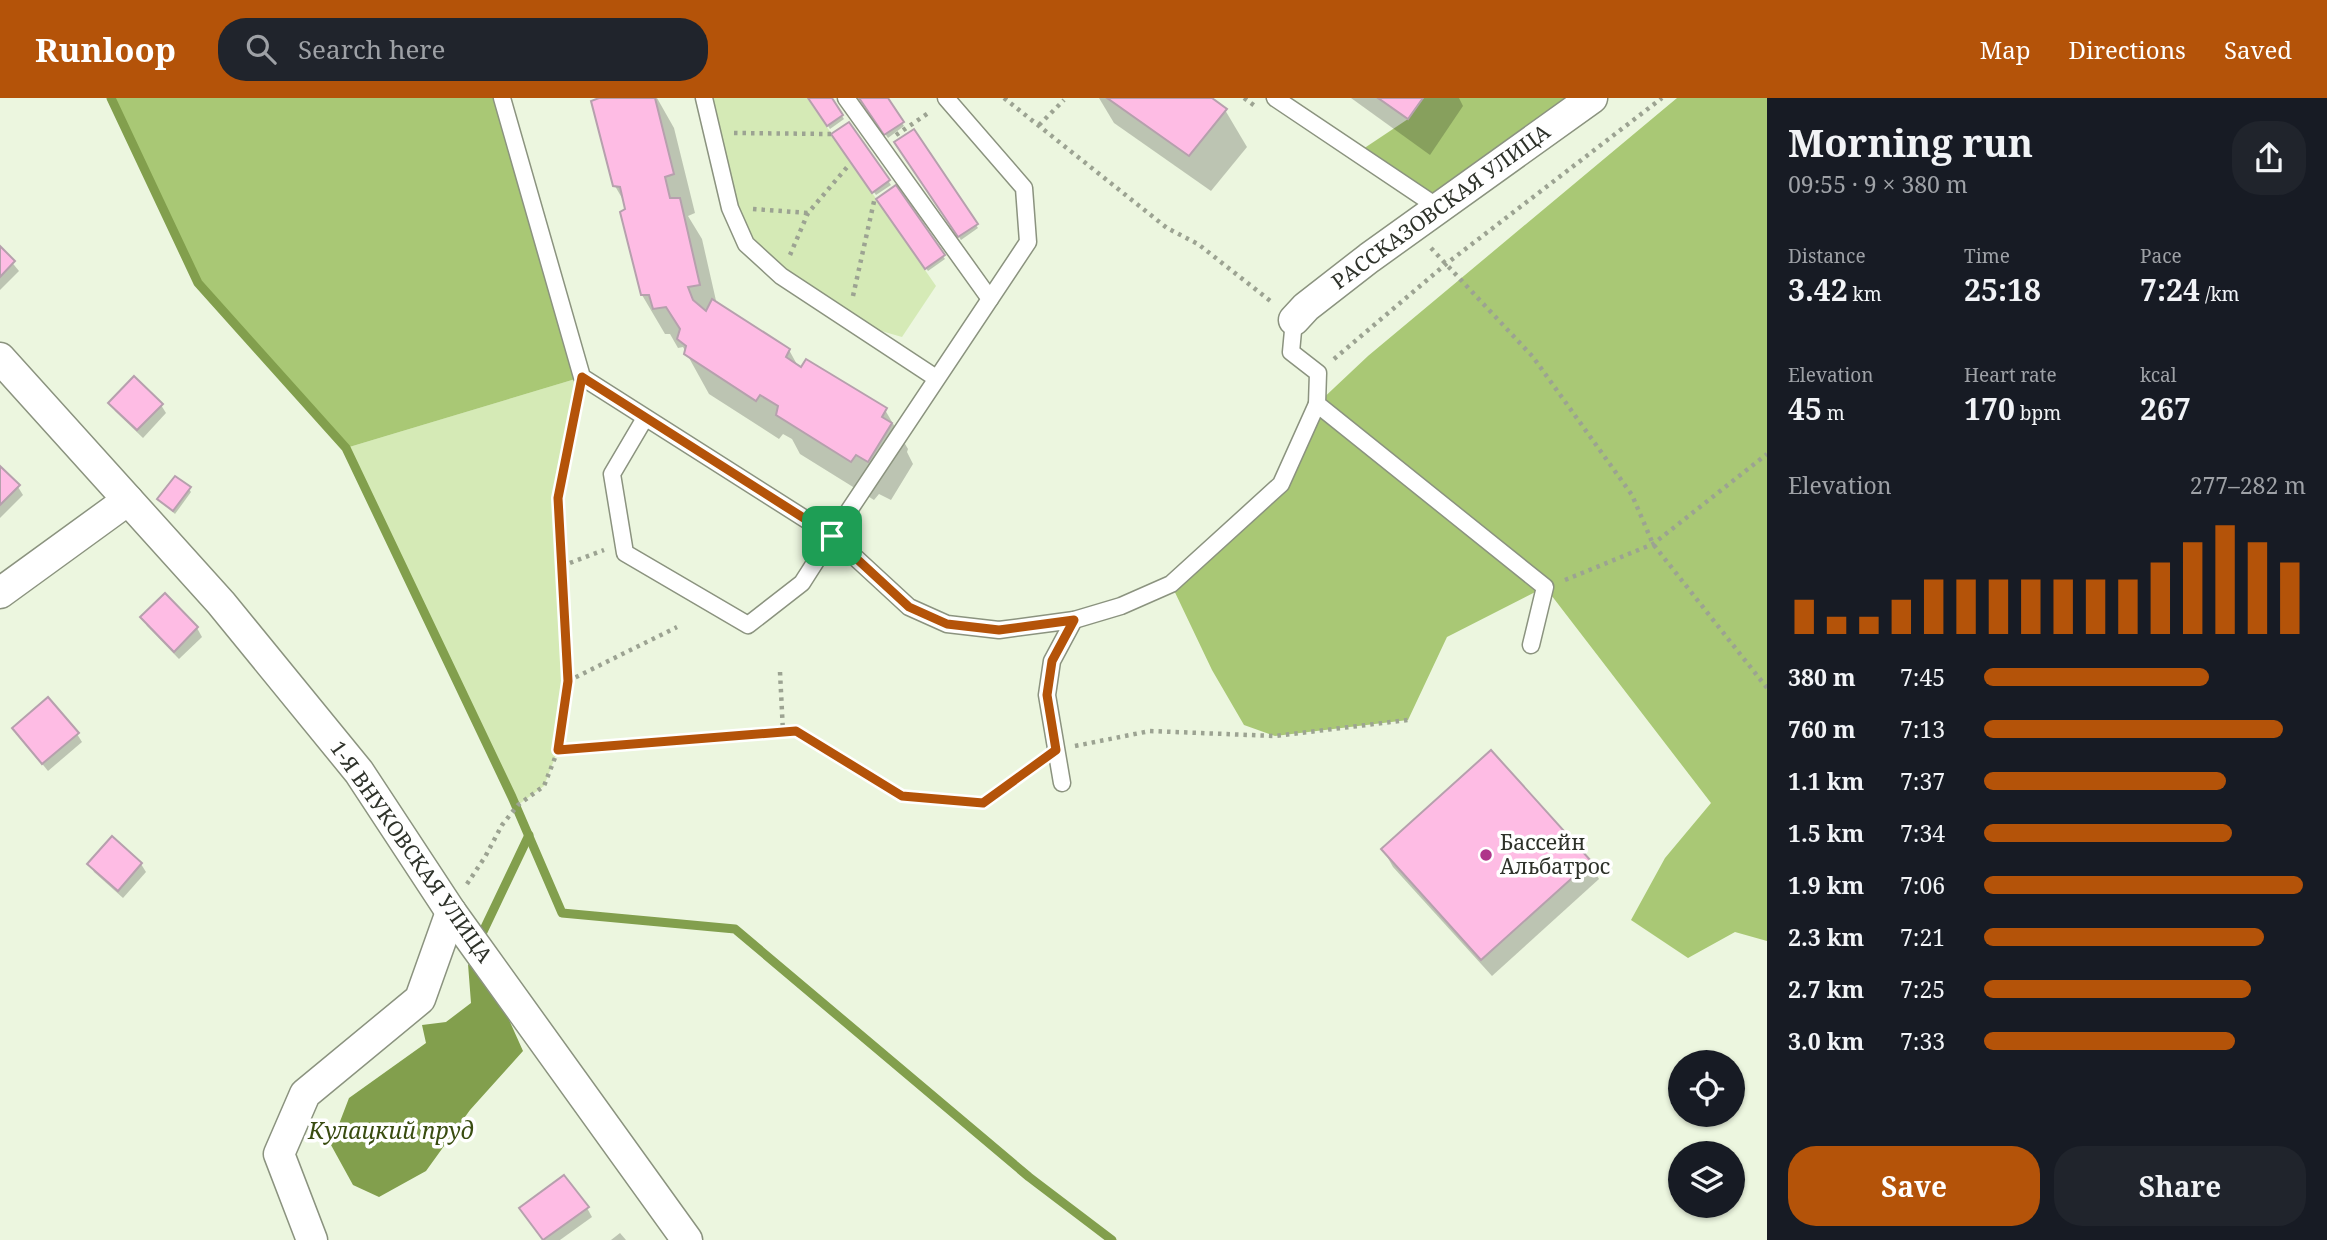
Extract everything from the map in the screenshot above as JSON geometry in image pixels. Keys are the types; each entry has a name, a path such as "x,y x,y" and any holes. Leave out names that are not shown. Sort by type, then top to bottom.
{"street":[{"name":"РАССКАЗОВСКАЯ УЛИЦА","path":"1288,315 1306,307 1592,98"},
{"name":"1-Я ВНУКОВСКАЯ УЛИЦА","path":"0,358 221,603 359,772 451,912 687,1240"},
{"path":"0,593 128,500"},
{"path":"312,1240 279,1154 305,1094 420,999 451,912"}],"lane":[{"path":"502,98 582,377 832,536 909,607 947,624 999,630 1074,620 1121,607 1171,584 1281,484 1317,404 1318,373 1291,352 1288,315"},
{"path":"704,98 730,208 746,244 781,276 936,378"},
{"path":"846,98 990,299"},
{"path":"1275,98 1439,208"},
{"path":"645,418 612,474 625,553 748,625 802,583 1027,242 1024,188 948,100"},
{"path":"1317,404 1545,587 1531,645"},
{"path":"1062,783 1047,695 1052,661 1074,620"}],"path":[{"path":"1004,98 1167,228 1198,244 1288,315"},
{"path":"1318,373 1446,264 1662,98"},
{"path":"880,145 948,100"},
{"path":"1039,124 1064,100"},
{"path":"712,132 831,134"},
{"path":"781,276 808,212 848,166"},
{"path":"847,321 875,197"},
{"path":"730,208 808,212"},
{"path":"1411,228 1533,357 1632,495 1653,544 1767,688"},
{"path":"451,912 502,825 518,805 544,786 558,750 568,681 558,498 582,377"},
{"path":"1545,587 1653,544 1767,454"},
{"path":"562,566 605,549"},
{"path":"568,681 677,627"},
{"path":"780,672 783,732"},
{"path":"558,750 796,731 902,796 983,803 1056,750 1150,731 1275,736 1408,720"}],"shaded area":[{"path":"111,98 502,98 582,377 346,448 198,283"},
{"path":"704,98 807,98 936,286 902,337 847,321 746,244"},
{"path":"1423,98 1582,98 1439,208 1357,153 1408,119"},
{"path":"1677,98 1767,98 1767,941 1735,932 1688,958 1631,920 1665,858 1711,803 1545,587 1447,637 1408,720 1275,736 1244,725 1212,670 1171,584 1281,484 1317,404 1368,356"},
{"path":"582,377 558,498 568,681 558,750 544,786 518,805 346,448"}],"water":[{"name":"Кулацкий пруд","path":"468,964 494,986 523,1051 470,1110 426,1171 379,1197 353,1185 331,1145 349,1098 426,1043 422,1025 446,1022 471,1003"}],"building":[{"path":"599,98 655,98 674,174 665,177 670,198 680,198 700,285 688,287 693,300 706,311 712,299 790,349 786,357 801,367 806,359 887,408 882,417 892,423 868,462 856,455 851,462 776,415 778,406 760,395 756,401 684,354 686,346 677,339 680,329 666,307 653,309 649,295 641,295 620,212 625,209 620,187 613,186 591,101"},
{"path":"808,98 832,98 843,115 827,126"},
{"path":"859,98 888,98 904,122 884,135"},
{"path":"1107,98 1212,98 1227,109 1189,156"},
{"path":"1378,98 1423,98 1408,119"},
{"path":"849,122 890,180 872,193 831,134"},
{"path":"914,129 978,224 958,237 894,142"},
{"path":"896,185 945,255 925,269 876,199"},
{"path":"0,246 15,261 0,277"},
{"path":"134,376 163,404 137,430 108,403"},
{"path":"0,466 20,485 0,505"},
{"path":"175,476 191,487 173,511 157,499"},
{"path":"165,593 198,627 174,652 140,617"},
{"path":"48,697 79,733 42,764 12,728"},
{"name":"Бассейн Альбатрос","path":"1491,750 1591,861 1481,960 1381,849"},
{"path":"112,836 142,863 118,891 87,864"},
{"path":"564,1175 589,1207 543,1240 519,1208"}],"waterway":[{"path":"111,98 198,283 346,448 512,797 562,913 735,929 1029,1177 1112,1240"},
{"path":"479,940 529,835"}],"place":[{"name":"Бассейн Альбатрос","path":"1486,855"}],"route":[{"path":"582,377 832,536 909,607 947,624 999,630 1074,620 1052,661 1047,695 1056,750 983,803 902,796 796,731 558,750 568,681 558,498 582,377"}]}
